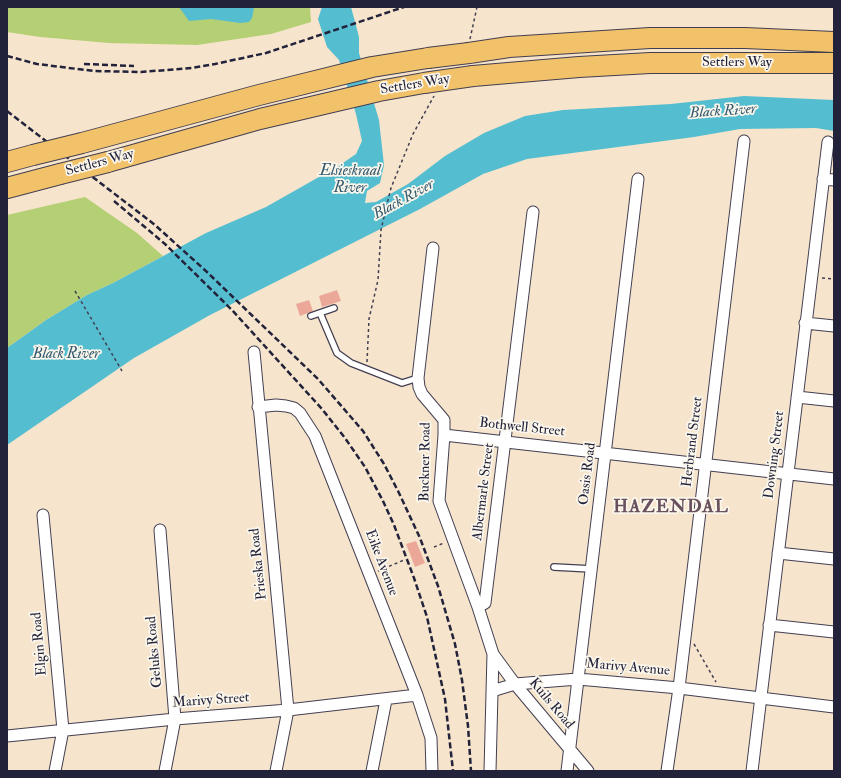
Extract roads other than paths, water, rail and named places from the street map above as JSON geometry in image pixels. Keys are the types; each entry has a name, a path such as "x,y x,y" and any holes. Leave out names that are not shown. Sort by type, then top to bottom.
{"highway":[{"path":"745,38 834,30"},
{"name":"Settlers Way","path":"7,162 322,79 372,67 428,58 470,46 509,48 650,38 745,38 834,42"},
{"name":"Settlers Way","path":"7,188 108,162 260,119 326,103 378,91 431,87 473,76 579,67 650,63 834,63"},
{"path":"750,63 800,73 834,77"}],"street":[{"name":"Herbrand Street","path":"668,771 744,141"},
{"name":"Downing Street","path":"752,771 806,323 828,179 828,142"},
{"name":"Oasis Road","path":"566,771 592,569 638,179"},
{"name":"Albermarle Street","path":"478,607 485,603 533,212"},
{"name":"Buckner Road","path":"433,248 418,387 444,420 439,501 478,607"},
{"path":"806,323 834,326"},
{"name":"Prieska Road","path":"254,352 258,408 288,710 276,771"},
{"path":"797,396 834,401"},
{"name":"Eike Avenue","path":"258,408 276,405 294,408 300,413 315,436 417,695 431,738 432,771"},
{"name":"Bothwell Street","path":"444,435 834,479"},
{"name":"Elgin Road","path":"44,515 63,730 55,771"},
{"name":"Geluks Road","path":"160,530 175,719 165,771"},
{"path":"778,553 834,559"},
{"path":"478,607 493,654 490,771"},
{"path":"769,625 834,632"},
{"name":"Kuils Road","path":"493,654 514,684 588,771"},
{"name":"Marivy Avenue","path":"492,691 514,684 578,679 679,688 834,707"},
{"name":"Marivy Street","path":"7,736 175,719 288,710 386,700 417,695"},
{"path":"372,771 386,700"}],"lane":[{"path":"311,316 334,308"},
{"path":"320,313 337,353 351,363 402,383 418,378"},
{"path":"554,566 592,569"}],"water":[{"path":"179,7 254,8 252,18 249,22 240,23 211,19 189,21"},
{"name":"Black River","path":"322,7 351,7 359,37 359,53 379,120 384,165 380,183 367,191 365,203 376,202 408,184 445,156 484,133 525,116 563,110 671,104 744,96 834,100 834,131 816,128 740,129 694,137 527,159 483,174 420,209 210,315 134,358 7,445 7,348 46,320 87,295 113,283 206,233 266,207 340,165 356,154 362,141 356,114 339,60 327,47 318,19"}],"railway":[{"path":"7,56 37,64 94,71 141,72 192,68 266,53 404,7"},
{"path":"84,64 134,66"},
{"path":"7,111 155,225 207,272 318,379 363,431 384,464 399,493 420,538 438,586 455,644 462,680 468,726 471,771"},
{"path":"114,201 165,244 232,310 322,409 345,438 365,467 394,525 427,617 445,699 453,771"}],"district":[{"name":"HAZENDAL","path":"671,508"}],"water label":[{"name":"Elsieskraal River","path":"350,180"}]}
